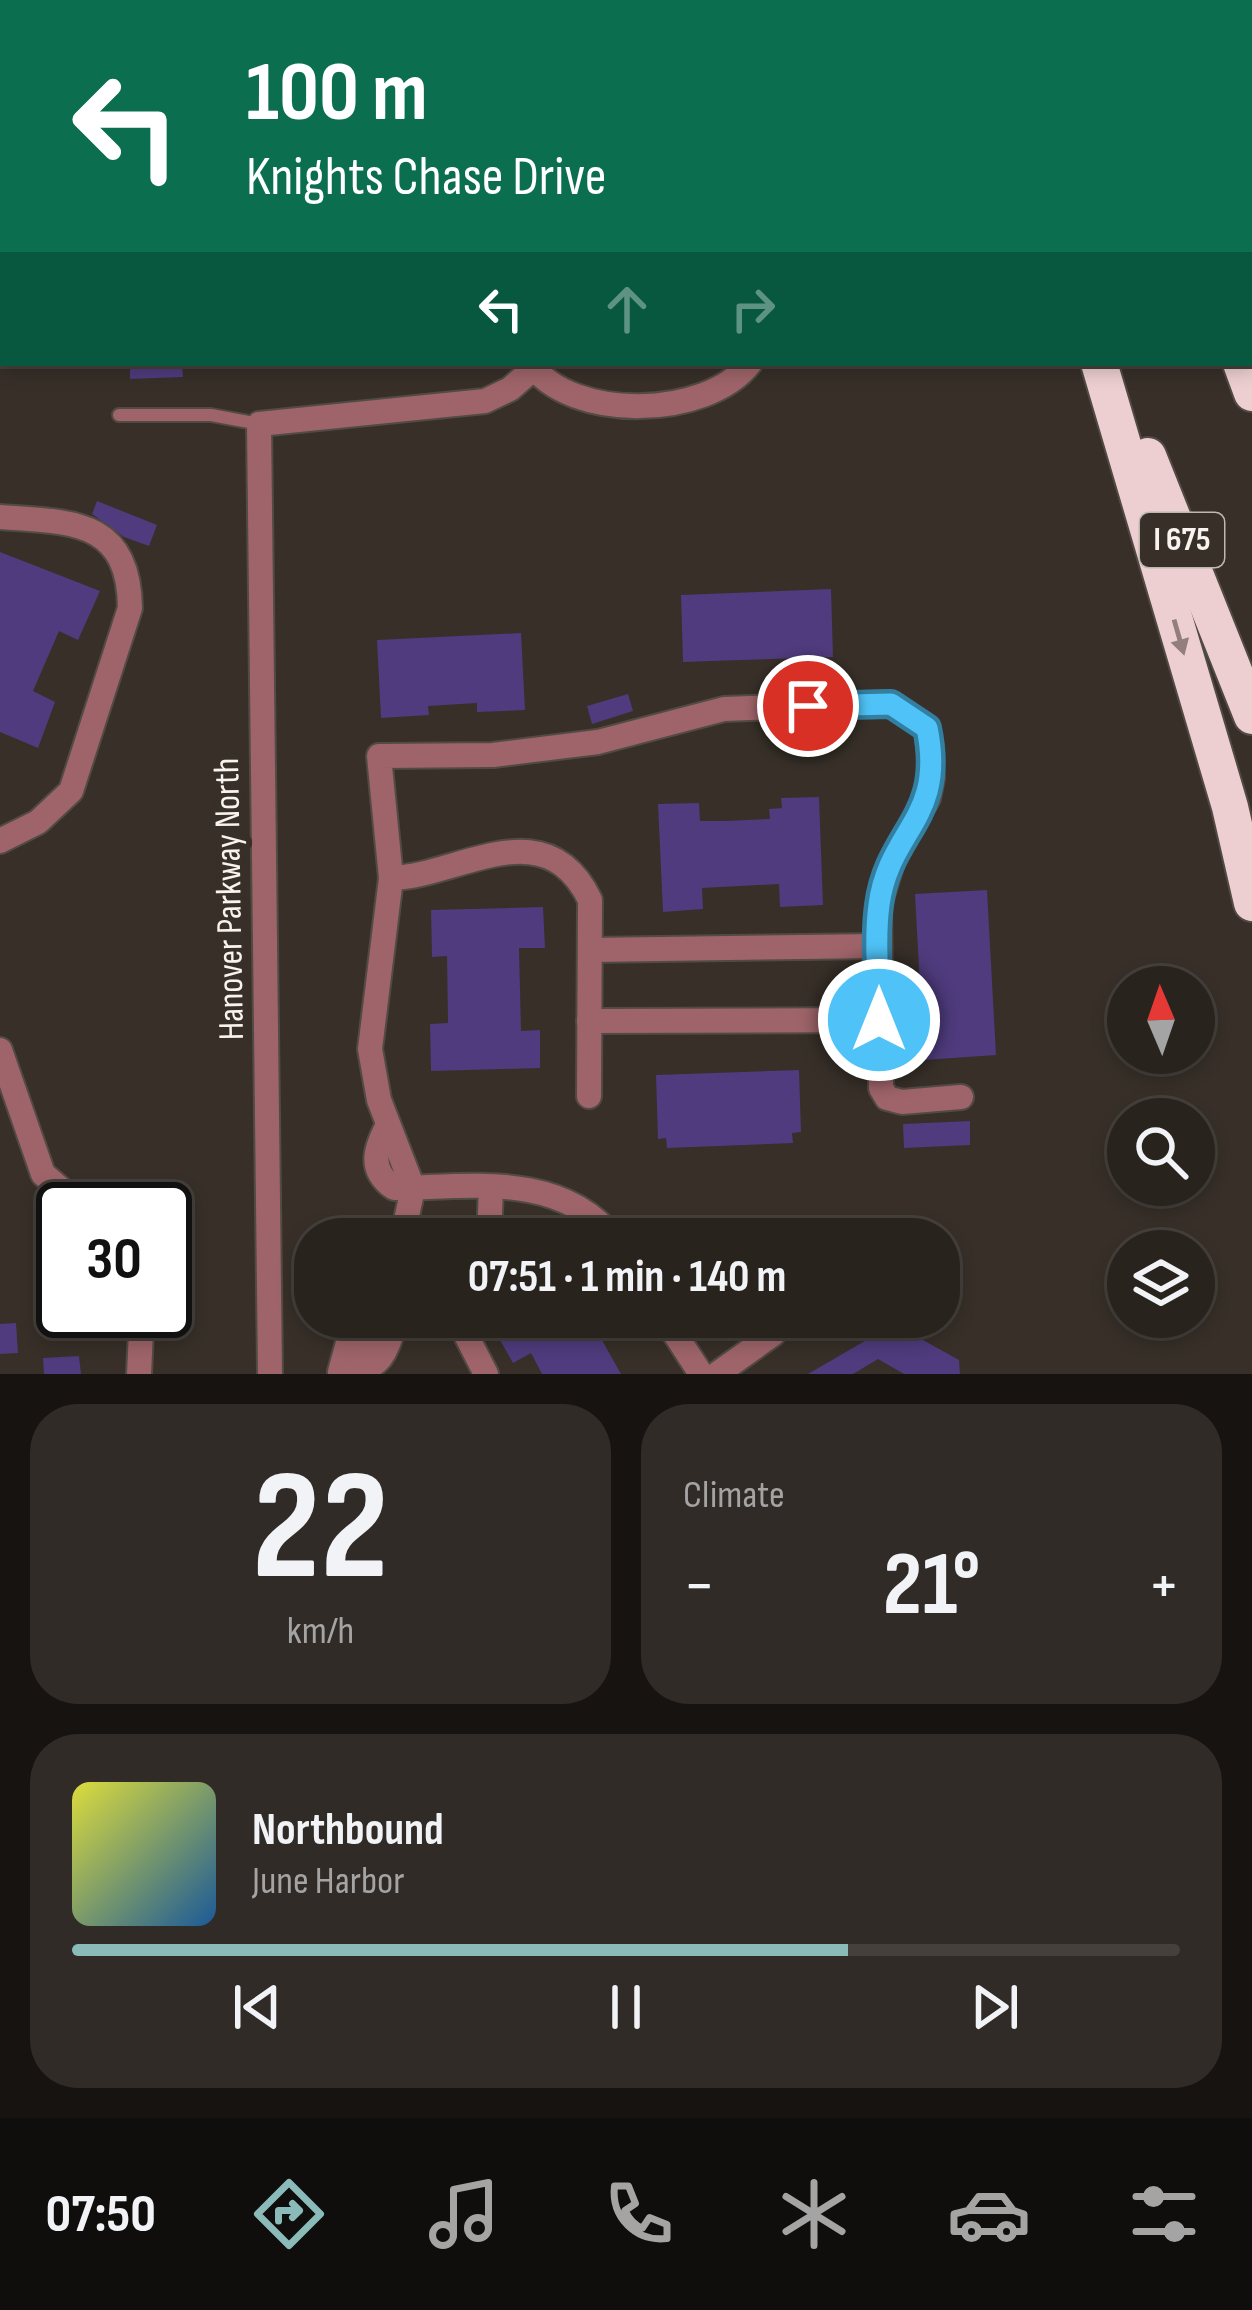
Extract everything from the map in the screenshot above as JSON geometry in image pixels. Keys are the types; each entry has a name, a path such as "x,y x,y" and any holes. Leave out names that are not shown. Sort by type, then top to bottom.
{"highway":[{"path":"1100,366 1230,807 1252,903"},
{"name":"I 675","path":"1112,366 1252,716"}],"street":[{"path":"259,424 485,400 510,389 531,366 551,385 582,398 614,406 656,405 698,398 747,366"},
{"name":"Hanover Parkway North","path":"259,424 270,1374"},
{"path":"0,517 87,528 121,553 130,586 130,608 70,791 38,822 0,841"},
{"path":"406,1218 413,1187 388,1125 370,1049 391,878 380,756 493,755 598,742 724,709 891,704 927,728 932,778 921,815 894,856 879,905 881,1088 887,1098 902,1102 962,1097"},
{"path":"391,878 501,850 558,863 580,879 590,900 589,1096"},
{"path":"590,950 879,946"},
{"path":"589,1021 879,1020"},
{"path":"0,1050 44,1174 53,1182"},
{"path":"490,1218 491,1186"},
{"path":"413,1187 538,1190 566,1200 588,1218"},
{"path":"139,1374 141,1338"},
{"path":"344,1374 370,1338"},
{"path":"467,1338 485,1374"},
{"path":"678,1338 701,1374"},
{"path":"717,1374 766,1338"}],"lane":[{"path":"119,415 211,415 259,424"}],"building":[{"path":"130,366 182,366 183,377 130,379"},
{"path":"97,501 157,525 149,546 124,537 92,514"},
{"path":"0,552 100,591 78,640 59,631 33,691 55,702 38,748 0,732"},
{"path":"831,589 833,657 683,662 681,595"},
{"path":"521,633 525,710 477,712 477,703 428,706 429,715 381,718 377,640"},
{"path":"628,694 633,711 592,724 587,706"},
{"path":"819,797 823,905 780,907 779,884 702,888 703,909 663,912 658,804 699,803 700,821 727,821 770,819 769,809 782,808 781,798"},
{"path":"987,890 996,1055 924,1060 915,894"},
{"path":"543,907 545,948 519,948 521,1031 540,1030 540,1068 431,1071 430,1024 448,1023 447,956 432,957 431,910"},
{"path":"799,1070 801,1132 792,1133 793,1143 667,1148 666,1138 658,1139 656,1075"},
{"path":"970,1121 970,1145 904,1148 903,1124"},
{"path":"16,1323 18,1353 0,1354 0,1324"},
{"path":"499,1338 601,1338 621,1374 542,1374 531,1353 513,1363"},
{"path":"870,1338 919,1338 959,1360 960,1374 904,1374 878,1359 853,1374 808,1374"},
{"path":"79,1356 81,1374 44,1374 43,1358"}],"route":[{"path":"808,706 891,704 927,728 932,749 928,798 894,856 879,905 879,1020"}]}
